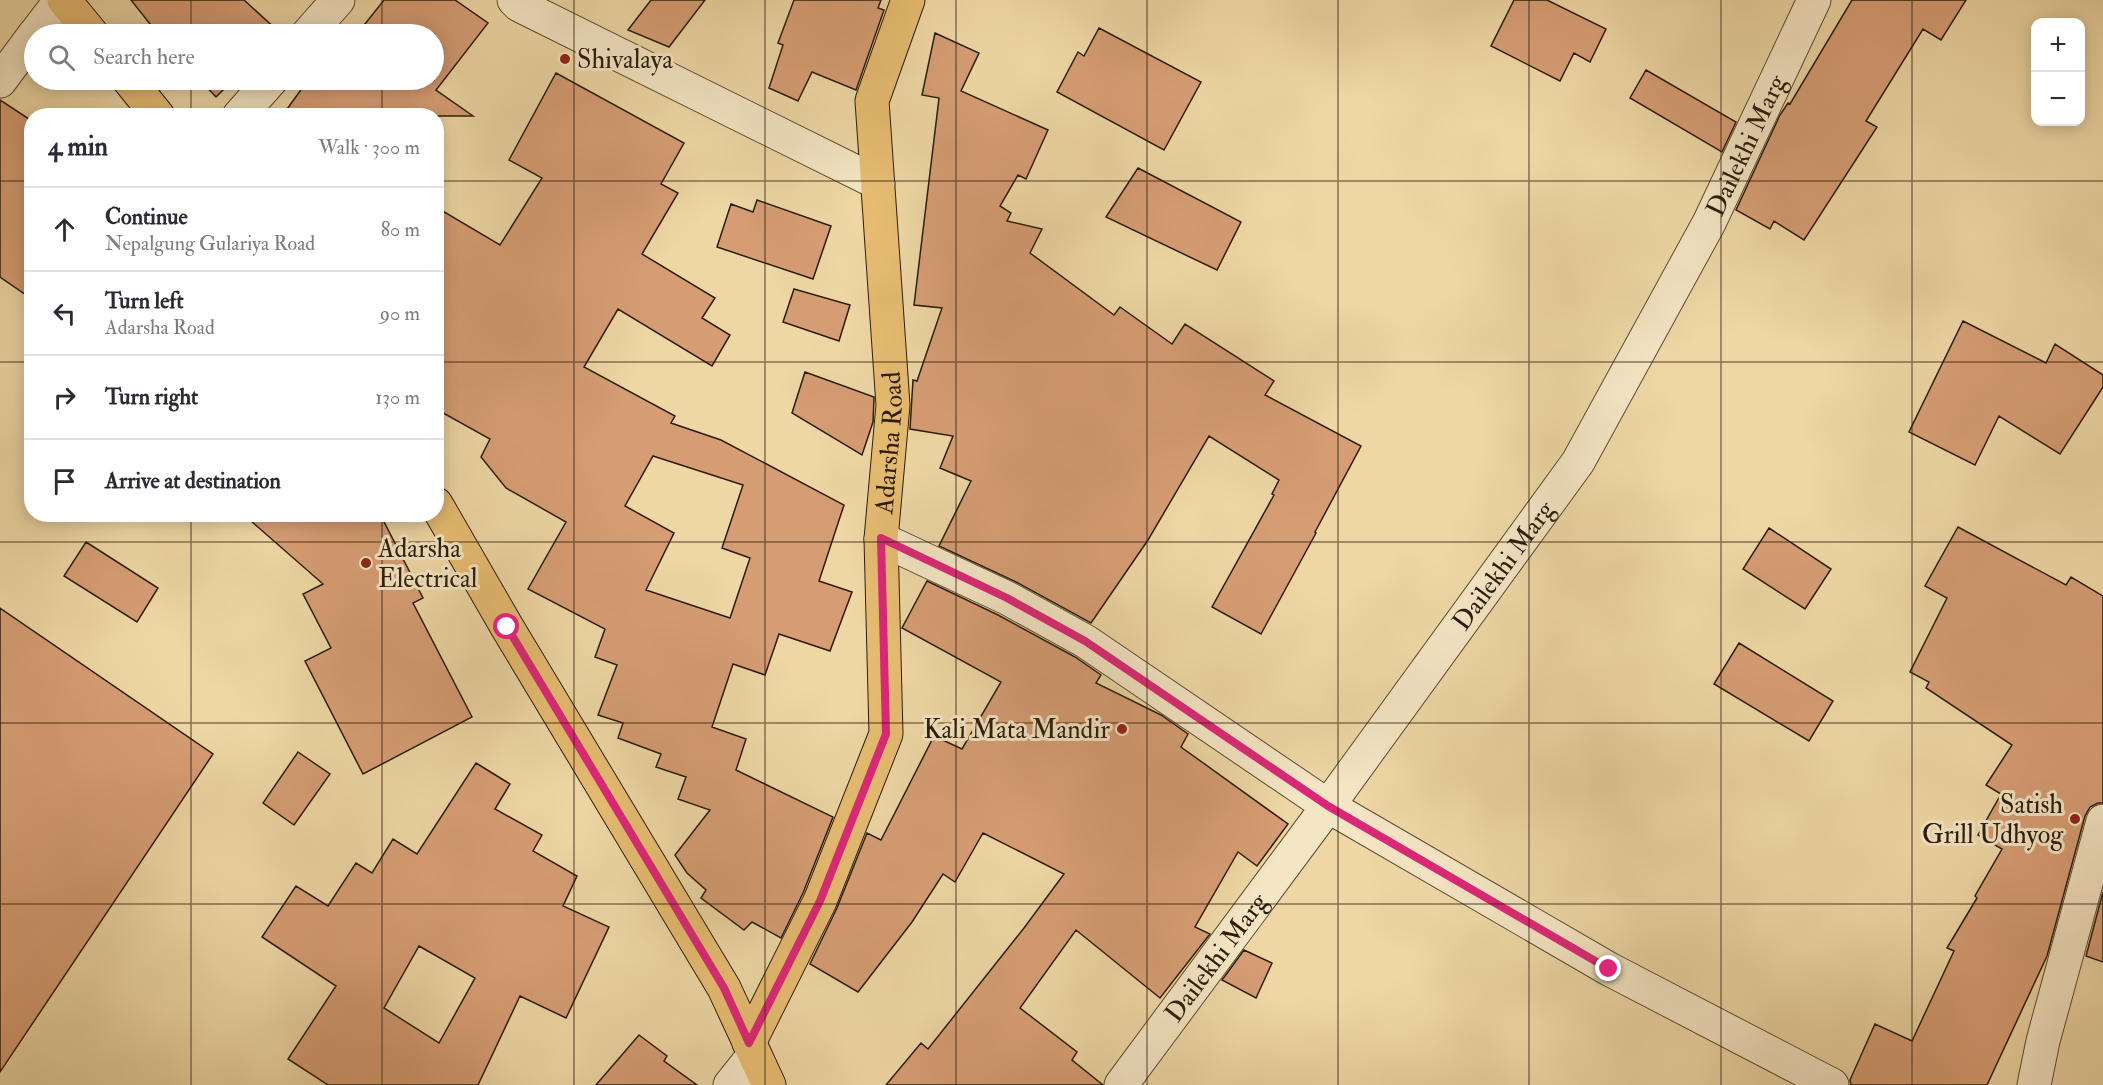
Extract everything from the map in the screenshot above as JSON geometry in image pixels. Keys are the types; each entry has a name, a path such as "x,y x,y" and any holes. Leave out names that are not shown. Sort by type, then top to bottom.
{"main road":[{"path":"62,0 83,24"},
{"name":"Adarsha Road","path":"752,1049 820,901 886,734 881,538 893,405 872,101 908,0"},
{"path":"137,90 152,108"},
{"path":"444,518 724,988 768,1085"}],"street":[{"path":"43,24 62,0"},
{"path":"317,24 338,0"},
{"path":"514,0 519,5 878,183"},
{"name":"Dailekhi Marg","path":"1120,1085 1328,806 1578,462 1709,223 1814,0"},
{"path":"0,81 24,49"},
{"path":"246,108 262,90"},
{"path":"881,538 1007,598 1085,641 1328,806 1609,969 1832,1085"},
{"path":"2034,1085 2043,1041 2103,821"},
{"path":"730,1085 752,1049"}],"building":[{"path":"131,0 244,0 270,24 150,24"},
{"path":"384,0 455,0 488,23 444,80 444,24 365,24"},
{"path":"651,0 705,0 669,47 628,30"},
{"path":"794,0 881,0 878,8 884,10 856,90 812,72 798,101 769,88 783,45 778,43"},
{"path":"1514,0 1547,0 1606,29 1590,62 1574,53 1560,81 1491,46"},
{"path":"1852,0 1966,0 1941,40 1923,29 1866,121 1877,127 1804,240 1774,221 1770,229 1736,210 1780,115 1788,103 1790,104"},
{"path":"1099,28 1201,82 1164,150 1057,92 1078,52 1084,56"},
{"path":"935,33 979,53 961,91 1048,130 1026,179 1018,175 1000,206 1011,213 1007,221 1042,229 1030,253 1114,315 1120,307 1172,344 1185,324 1274,381 1265,395 1361,446 1261,634 1212,607 1274,495 1272,494 1279,480 1209,436 1148,540 1091,623 1016,582 939,546 971,481 940,468 953,436 910,429 913,380 917,381 942,308 914,305 939,98 922,95"},
{"path":"1646,70 1736,122 1722,152 1630,98"},
{"path":"556,73 684,143 661,184 678,193 642,254 715,298 702,318 730,335 712,366 618,309 584,367 675,416 671,423 721,440 844,505 819,581 852,592 830,651 779,634 765,675 733,664 712,727 746,739 736,770 833,817 803,893 781,938 752,922 744,930 701,898 706,890 687,873 675,855 710,810 678,799 686,777 656,767 661,754 618,738 623,723 598,715 617,665 595,657 605,629 528,589 566,522 506,488 481,457 490,439 444,413 444,212 500,245 542,178 509,160","holes":["653,456 743,485 722,548 750,558 730,618 646,590 674,533 625,506"]},
{"path":"209,90 223,90 216,97"},
{"path":"301,90 436,90 473,116 444,116 444,108 288,108"},
{"path":"0,100 24,116 24,294 0,277"},
{"path":"1138,168 1241,222 1217,270 1106,217"},
{"path":"757,200 831,226 813,279 717,247 731,204 753,212"},
{"path":"794,289 850,305 839,341 783,322"},
{"path":"1963,321 2046,363 2055,344 2103,375 2103,387 2060,454 1999,416 1975,465 1909,432"},
{"path":"805,372 874,397 873,422 862,455 792,413"},
{"path":"252,522 384,522 423,598 413,603 472,717 363,774 305,661 331,648 303,594 323,584"},
{"path":"1958,527 2066,585 2071,577 2103,596 2103,803 2090,807 2085,816 2047,956 1987,1085 1851,1085 1850,1080 1875,1024 1912,1041 1954,951 1947,948 1977,898 1975,896 2002,849 1978,835 2001,794 1986,785 2012,745 1926,688 1929,682 1910,672 1947,598 1925,586"},
{"path":"1769,528 1831,569 1805,609 1743,569"},
{"path":"86,542 158,588 137,622 64,576"},
{"path":"927,581 998,615 1075,657 1101,675 1096,683 1161,715 1188,734 1181,747 1288,824 1257,866 1238,852 1195,927 1210,934 1160,998 1076,930 1020,1008 1077,1052 1072,1060 1103,1085 886,1085 921,1043 928,1049 1064,874 983,833 955,882 943,874 912,922 858,992 810,964 837,908 867,833 881,840 934,736 962,749 1001,682 902,628"},
{"path":"0,608 213,754 0,1072"},
{"path":"1739,643 1833,701 1809,741 1714,684"},
{"path":"298,752 330,774 294,825 263,803"},
{"path":"476,763 510,784 495,809 542,835 533,851 577,876 563,906 609,927 566,1018 520,996 478,1085 328,1085 288,1059 336,986 262,937 296,886 328,906 356,863 372,873 393,839 417,854","holes":["419,946 475,978 439,1043 384,1008"]},
{"path":"2103,892 2103,962 2086,956"},
{"path":"1244,950 1272,963 1256,998 1222,980"},
{"path":"639,1035 667,1056 664,1061 697,1085 596,1085"}],"place":[{"name":"Shivalaya","path":"565,59"},
{"name":"Adarsha Electrical","path":"366,563"},
{"name":"Kali Mata Mandir","path":"1122,729"},
{"name":"Satish Grill Udhyog","path":"2075,819"}],"route":[{"path":"507,627 724,988 749,1043 820,901 886,734 881,538 1007,598 1085,641 1328,806 1609,969"}]}
